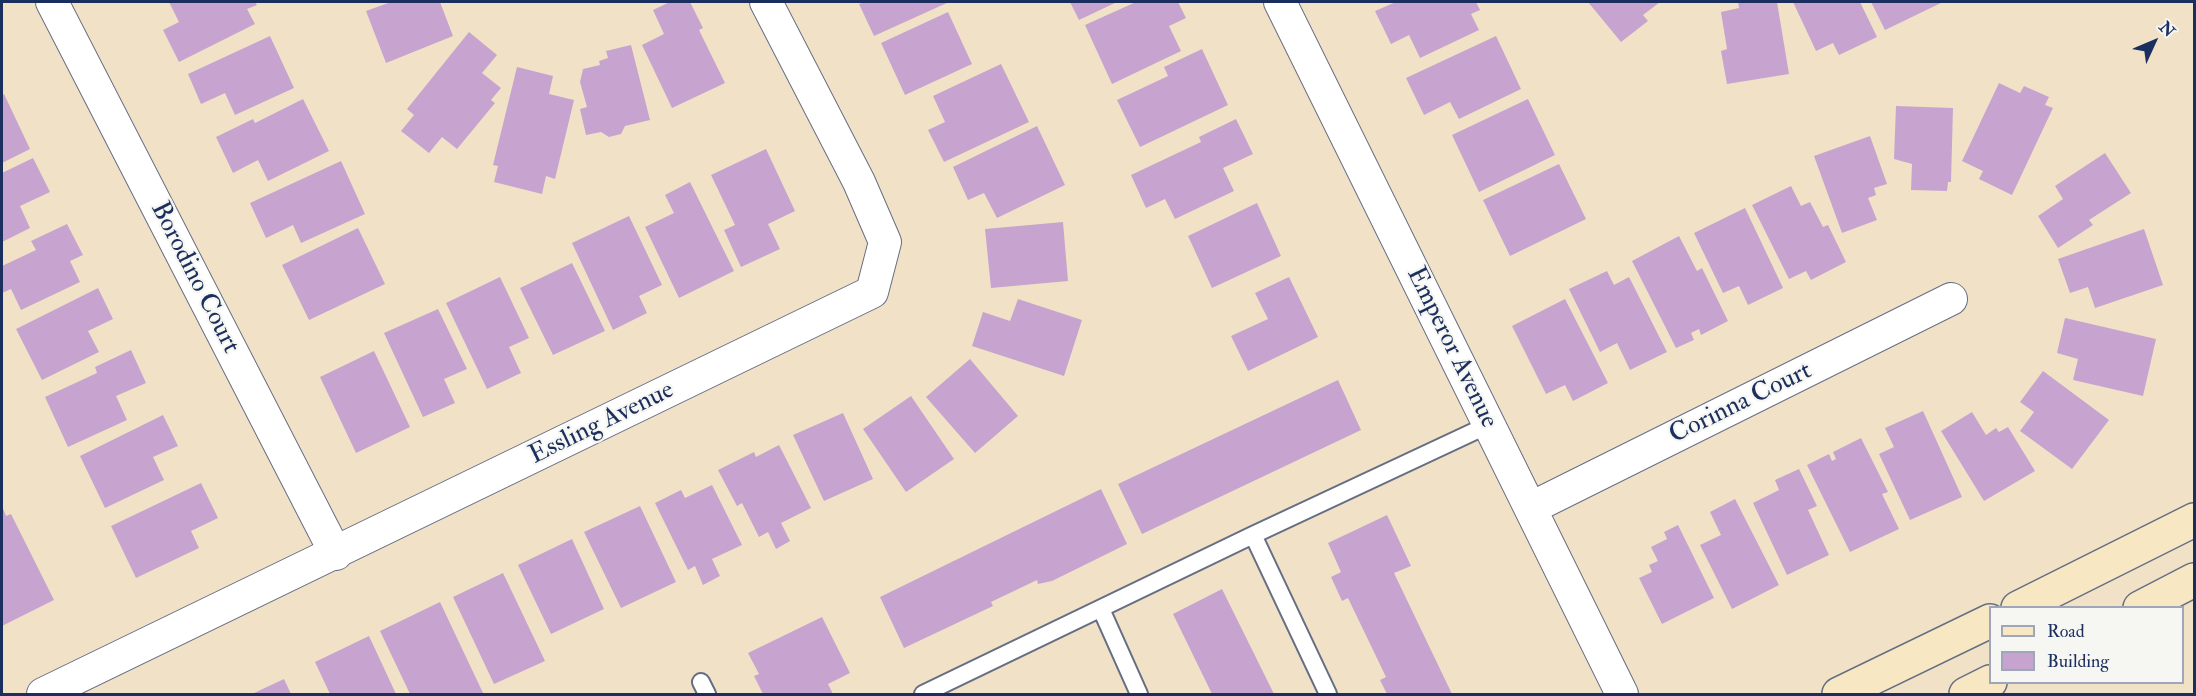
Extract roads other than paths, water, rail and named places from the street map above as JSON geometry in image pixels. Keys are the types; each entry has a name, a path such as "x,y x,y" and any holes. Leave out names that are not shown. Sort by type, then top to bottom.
{"main road":[{"path":"2023,606 2194,520"},
{"path":"2144,606 2194,580"},
{"path":"1839,694 1989,621"},
{"path":"1966,694 1989,682"}],"street":[{"name":"Borodino Court","path":"52,2 336,554"},
{"name":"Essling Avenue","path":"43,694 336,554 872,292 885,242 859,182 766,2"},
{"name":"Emperor Avenue","path":"1280,2 1622,694"},
{"name":"Corinna Court","path":"1531,508 1951,299"}],"lane":[{"path":"923,694 1488,425"},
{"path":"1253,535 1328,694"},
{"path":"1101,609 1139,694"}]}
